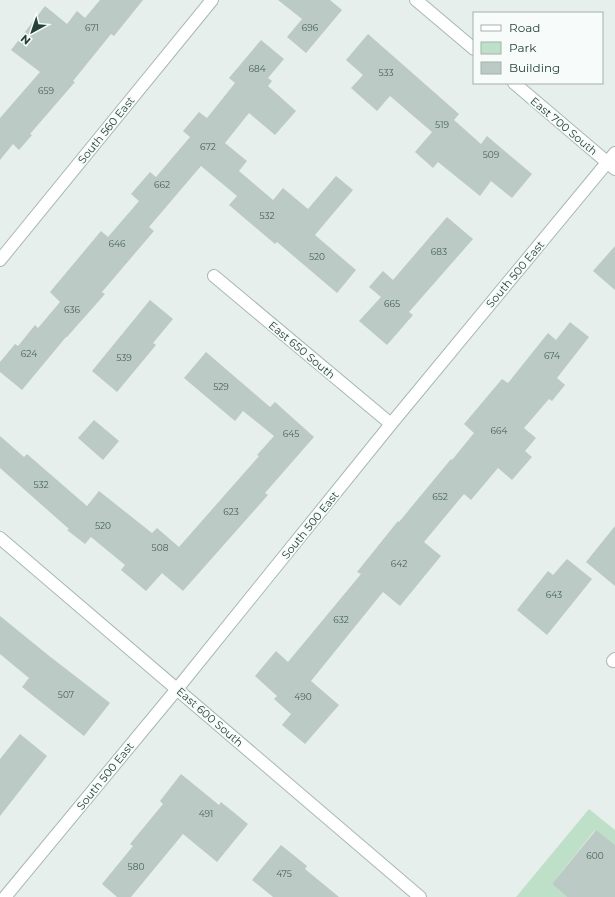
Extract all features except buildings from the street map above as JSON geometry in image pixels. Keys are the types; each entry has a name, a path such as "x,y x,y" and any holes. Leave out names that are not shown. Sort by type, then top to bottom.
{"street":[{"name":"South 560 East","path":"0,260 212,0"},
{"path":"416,0 473,49"},
{"name":"East 700 South","path":"515,84 612,162"},
{"name":"South 500 East","path":"6,897 177,689 391,424 612,162"},
{"name":"East 650 South","path":"214,276 391,424"},
{"name":"East 600 South","path":"0,538 420,897"}],"green space":[{"path":"589,809 615,830 615,845 595,830 552,884 567,897 516,897"}]}
